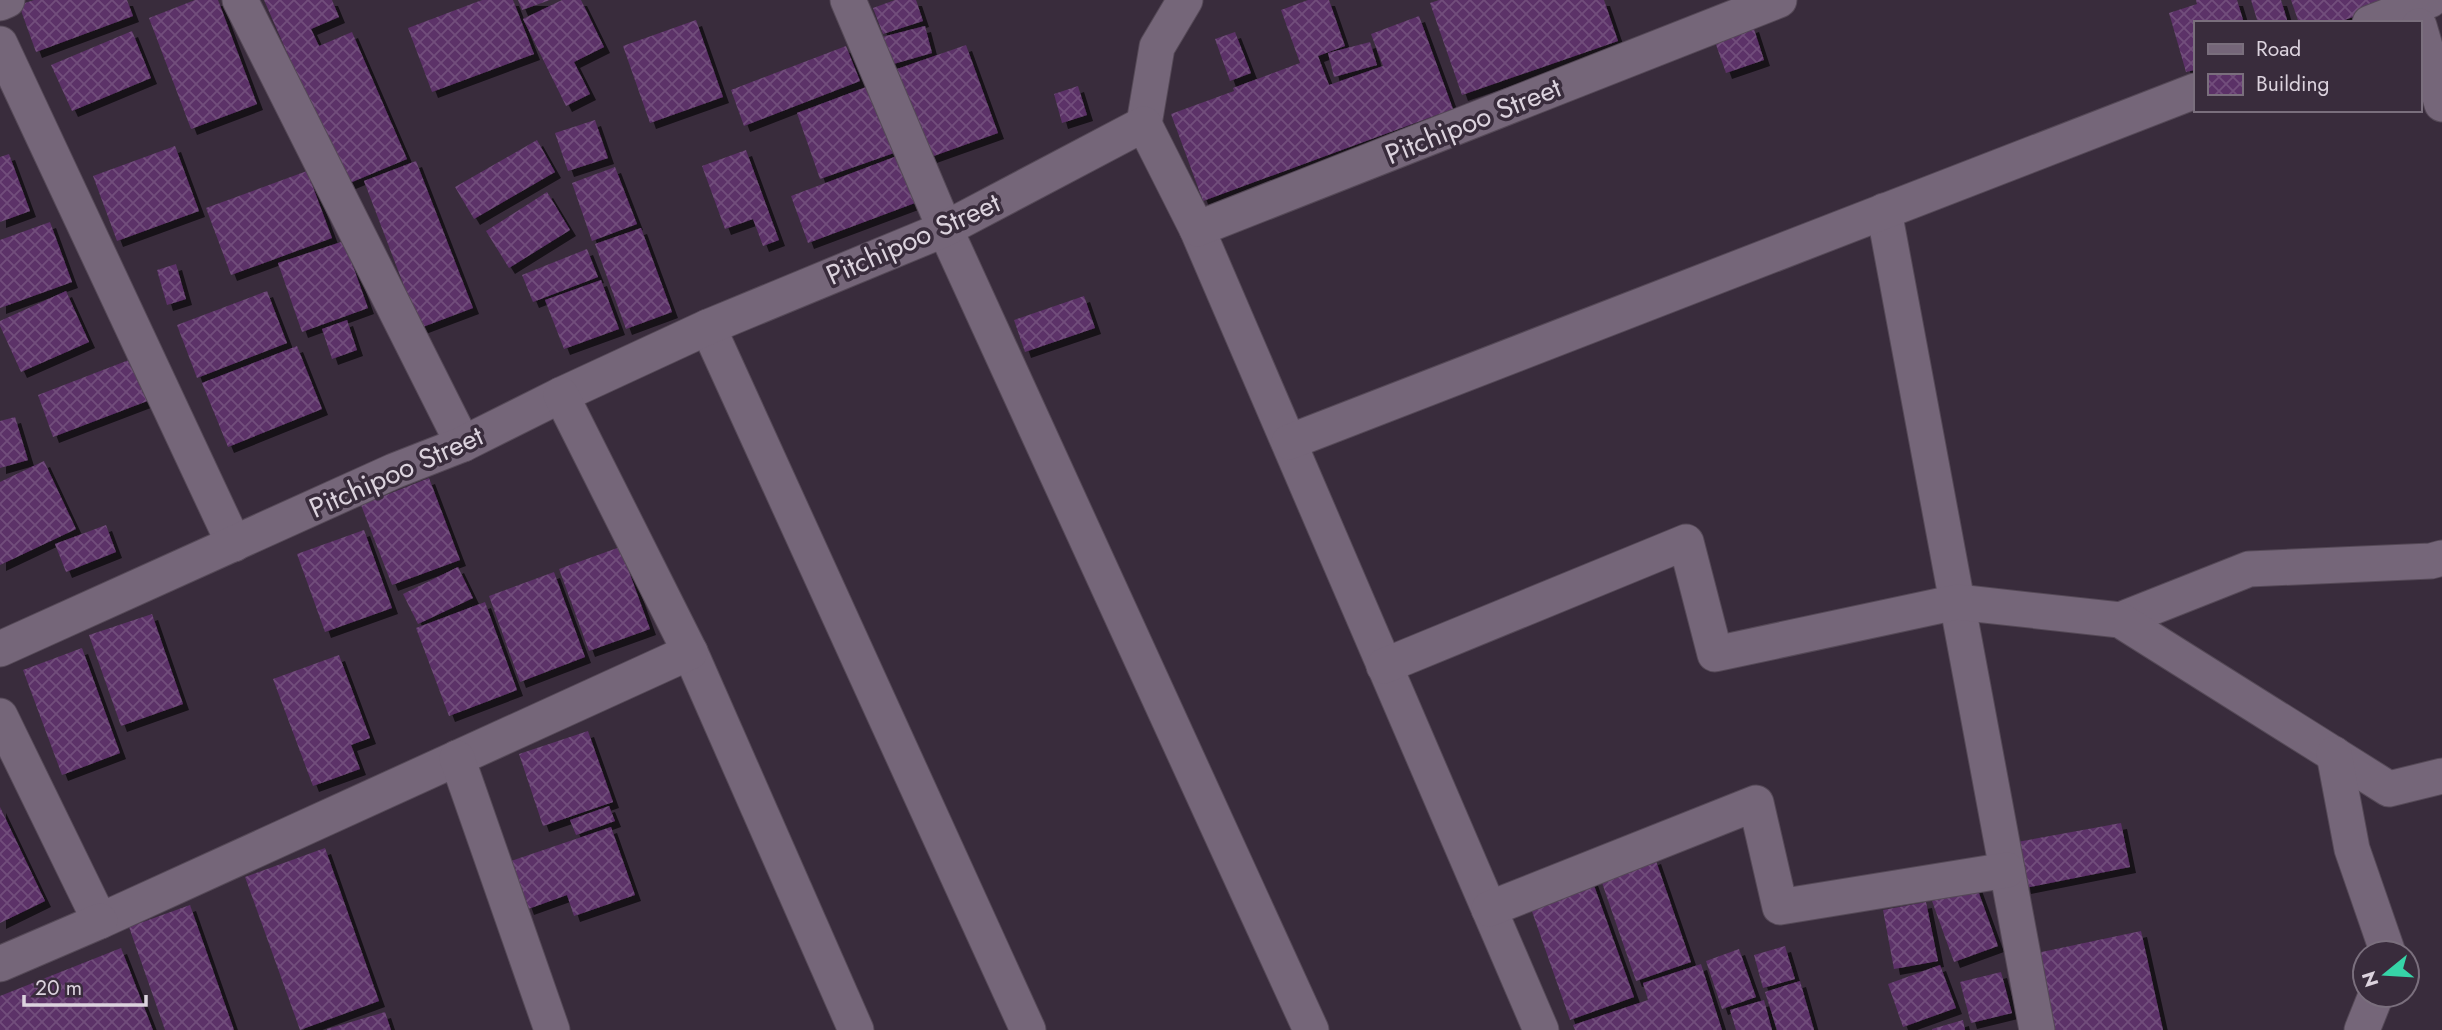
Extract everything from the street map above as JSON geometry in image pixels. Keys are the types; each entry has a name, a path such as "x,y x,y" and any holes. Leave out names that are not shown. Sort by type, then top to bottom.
{"street":[{"path":"0,3 7,0"},
{"path":"240,0 463,444"},
{"path":"848,0 945,229 1311,1030"},
{"path":"1185,0 1157,47 1144,124 1197,229 1541,1030"},
{"name":"Pitchipoo Street","path":"1197,229 1779,0"},
{"path":"2381,21 2420,14 2442,104"},
{"path":"0,44 233,544"},
{"path":"1289,442 2194,91"},
{"name":"Pitchipoo Street","path":"0,649 394,471 463,444 708,327 945,229 1144,124"},
{"path":"1884,211 2037,1030"},
{"path":"708,327 1028,1030"},
{"path":"561,395 690,652 856,1030"},
{"path":"1384,666 1686,542 1715,654 1957,602 2120,620 2389,789 2442,776"},
{"path":"2120,620 2249,569 2431,561 2442,558"},
{"path":"0,964 690,652"},
{"path":"0,716 100,921"},
{"path":"2334,754 2352,849 2383,939"},
{"path":"457,758 552,1030"},
{"path":"1489,909 1756,803 1780,907 2007,870"},
{"path":"2362,1030 2370,1009"}],"building":[{"path":"34,0 127,0 133,16 36,52 19,5"},
{"path":"195,0 218,0 257,104 191,129 149,18"},
{"path":"264,0 332,0 339,17 311,29 319,46 352,32 407,159 345,185"},
{"path":"482,0 513,0 534,54 432,92 408,28"},
{"path":"518,0 550,0 522,10"},
{"path":"562,0 581,0 604,47 574,62 590,94 566,106 523,19"},
{"path":"895,0 916,0 923,21 883,34 873,8"},
{"path":"1308,0 1329,0 1345,46 1318,56 1329,85 1383,66 1371,34 1419,16 1453,109 1203,201 1171,114 1300,63 1281,10"},
{"path":"1439,0 1604,0 1618,41 1462,95 1430,3"},
{"path":"2196,0 2237,0 2243,21 2194,21 2194,70 2186,72 2169,13 2197,4"},
{"path":"2251,0 2281,0 2287,21 2257,21"},
{"path":"2291,0 2401,0 2342,21 2298,21"},
{"path":"696,20 723,97 650,123 623,46"},
{"path":"925,26 932,53 890,65 882,37"},
{"path":"1753,26 1764,60 1726,73 1714,39"},
{"path":"132,31 151,78 72,111 51,65"},
{"path":"1235,32 1251,73 1230,81 1215,39"},
{"path":"1370,42 1377,65 1334,77 1328,53"},
{"path":"966,45 998,133 928,158 897,69"},
{"path":"846,46 860,81 744,126 731,90"},
{"path":"869,86 894,153 820,179 797,113"},
{"path":"1078,86 1087,115 1062,123 1054,94"},
{"path":"595,120 608,158 568,171 555,133"},
{"path":"537,140 555,172 474,219 455,187"},
{"path":"175,146 199,211 117,241 93,176"},
{"path":"746,150 779,240 763,246 753,219 725,229 702,166"},
{"path":"9,154 30,211 0,222 0,157"},
{"path":"897,156 915,203 808,243 791,196"},
{"path":"416,161 473,308 420,328 364,181"},
{"path":"615,167 637,224 592,241 572,183"},
{"path":"307,171 332,238 231,275 206,208"},
{"path":"547,192 570,230 509,268 486,231"},
{"path":"50,222 72,282 0,308 0,240"},
{"path":"641,228 672,312 626,329 595,244"},
{"path":"344,241 368,308 302,332 278,263"},
{"path":"587,249 598,277 533,302 522,275"},
{"path":"176,264 186,299 167,305 157,270"},
{"path":"601,280 619,329 564,349 545,300"},
{"path":"66,291 89,342 21,372 0,321"},
{"path":"267,291 287,343 197,378 177,325"},
{"path":"1084,296 1095,328 1025,352 1014,320"},
{"path":"347,320 357,350 332,359 322,329"},
{"path":"297,346 322,409 228,447 202,383"},
{"path":"134,358 150,400 53,437 38,395"},
{"path":"15,417 28,460 0,468 0,421"},
{"path":"44,461 76,529 0,565 0,482"},
{"path":"429,478 460,560 392,585 361,505"},
{"path":"106,525 116,552 66,572 55,544"},
{"path":"364,530 392,608 325,632 297,554"},
{"path":"620,547 650,629 589,651 559,569"},
{"path":"458,567 473,598 418,624 403,594"},
{"path":"554,572 585,657 520,682 489,596"},
{"path":"485,602 517,690 449,716 416,628"},
{"path":"152,614 183,704 121,726 89,635"},
{"path":"82,648 120,753 62,775 23,670"},
{"path":"339,655 370,738 351,745 360,769 313,786 273,679"},
{"path":"588,731 613,802 543,826 519,754"},
{"path":"609,806 615,821 576,835 570,820"},
{"path":"0,807 45,901 0,923"},
{"path":"2121,823 2130,867 2025,888 2017,842"},
{"path":"611,827 635,895 574,916 567,895 528,909 511,861"},
{"path":"325,848 379,1001 300,1030 245,877"},
{"path":"1655,858 1691,962 1636,981 1600,877"},
{"path":"1591,877 1634,997 1570,1020 1528,900"},
{"path":"1976,885 1998,946 1954,962 1932,901"},
{"path":"1926,902 1938,961 1894,969 1883,910"},
{"path":"190,905 234,1030 165,1030 129,927"},
{"path":"2141,931 2163,1030 2053,1030 2037,953"},
{"path":"1785,946 1795,979 1763,988 1754,955"},
{"path":"121,948 153,1030 0,1030 0,996"},
{"path":"1739,949 1756,997 1722,1009 1706,961"},
{"path":"1701,964 1722,1030 1575,1030 1573,1025 1648,1000 1643,983"},
{"path":"1940,965 1956,1008 1903,1027 1888,984"},
{"path":"2001,972 2012,1013 1971,1023 1960,982"},
{"path":"1800,981 1814,1030 1777,1030 1765,992"},
{"path":"1764,1000 1772,1030 1736,1030 1730,1010"},
{"path":"385,1012 391,1030 327,1030 327,1029"},
{"path":"1963,1020 1965,1030 1932,1030 1932,1029"}]}
